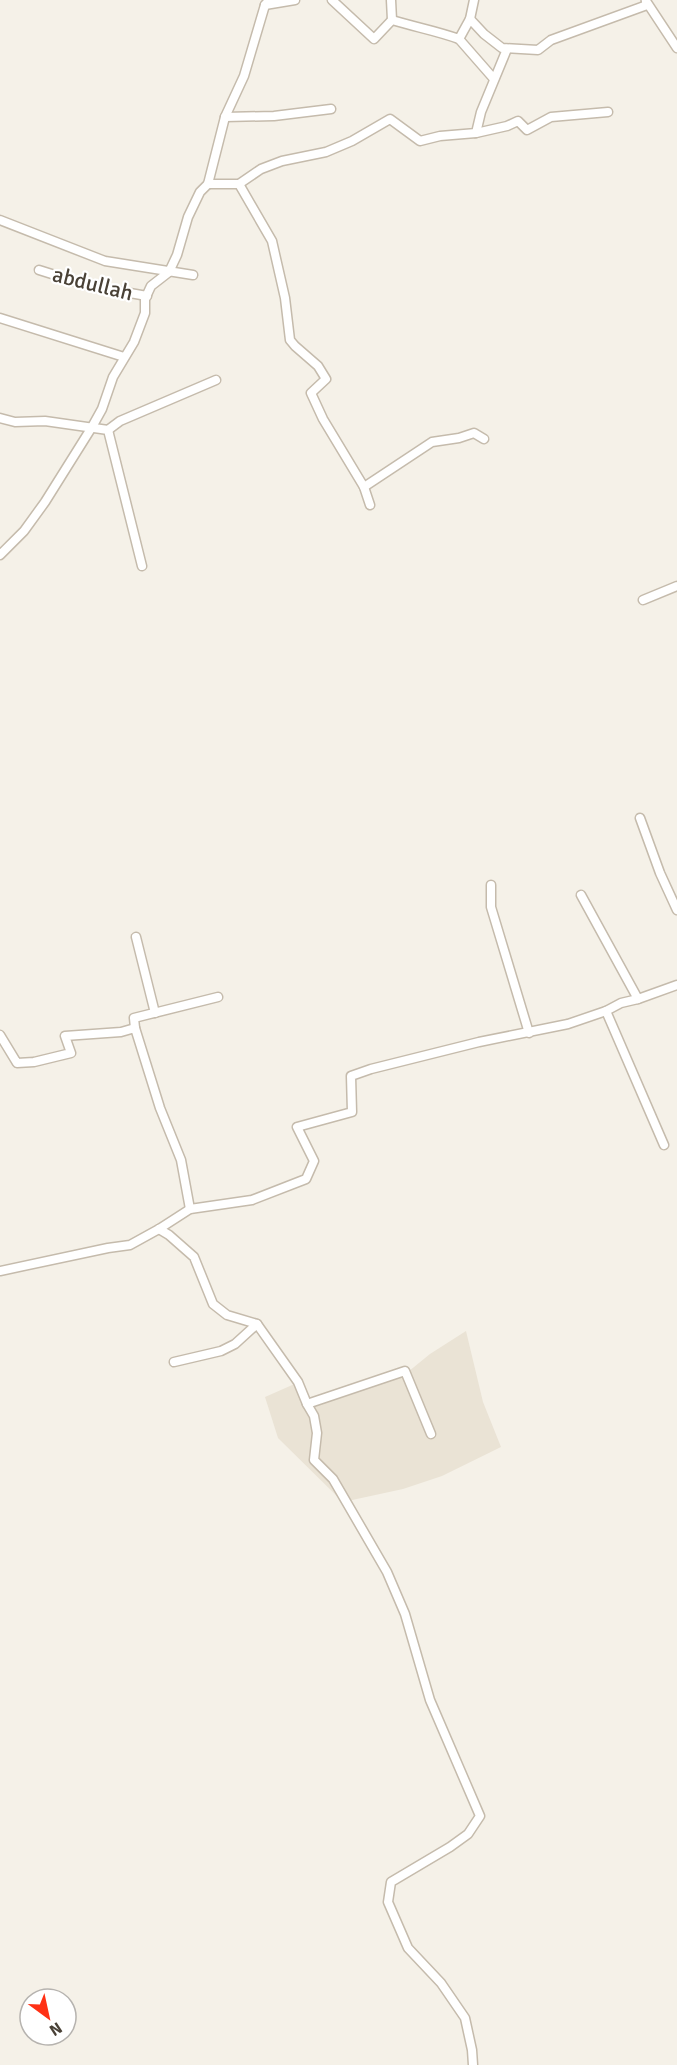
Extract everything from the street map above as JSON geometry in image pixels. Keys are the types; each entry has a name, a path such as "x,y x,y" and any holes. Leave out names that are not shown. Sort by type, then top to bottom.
{"street":[{"path":"0,555 24,531 93,427 113,377 134,342 145,313 151,286 169,272 177,255 188,217 200,192 208,184 225,117 244,76 267,2 295,0"},
{"path":"332,0 374,39 392,20 392,0"},
{"path":"459,39 470,19 474,0"},
{"path":"470,19 502,48 538,50 551,40 647,5 646,0"},
{"path":"646,0 677,48"},
{"path":"392,20 418,28 435,30 459,39 494,79"},
{"path":"476,132 507,49"},
{"path":"225,117 274,116 331,109"},
{"path":"208,184 239,184 261,169 282,161 326,152 352,141 390,119 420,141 440,135 476,132 507,126 518,121 527,130 551,117 608,112"},
{"path":"239,184 272,241 285,298 290,340 318,366 326,378 311,393 323,419 364,487 370,505"},
{"path":"0,220 105,261 194,275"},
{"name":"abdullah","path":"39,270 90,286 147,296"},
{"path":"0,318 124,357"},
{"path":"0,418 15,422 45,421 108,430 120,421 216,380"},
{"path":"108,430 142,566"},
{"path":"364,487 432,442 474,433 484,439"},
{"path":"643,600 677,586"},
{"path":"640,818 660,873 677,910"},
{"path":"490,885 491,907 529,1033"},
{"path":"581,895 638,999"},
{"path":"136,937 155,1013"},
{"path":"0,1271 130,1245 190,1209 252,1200 306,1179 314,1161 297,1127 352,1112 351,1076 371,1068 479,1042 568,1024 676,985"},
{"path":"190,1209 181,1160 160,1107 135,1028 134,1018 218,997"},
{"path":"606,1011 664,1145"},
{"path":"0,1035 17,1063 34,1062 71,1053 65,1036 121,1032 135,1028"},
{"path":"159,1229 194,1257 213,1305 226,1315 256,1324 298,1382 314,1416 317,1433 314,1460 333,1479 387,1572 405,1614 430,1700 480,1816 468,1834 391,1882 388,1902 408,1948 441,1983 465,2018 473,2065"},
{"path":"174,1362 221,1351 235,1344 256,1324"},
{"path":"307,1404 405,1371 431,1434"}],"shaded area":[{"path":"466,1331 483,1402 501,1447 442,1476 403,1489 343,1502 278,1438 265,1397 299,1382 312,1406 403,1376 430,1354"}]}
